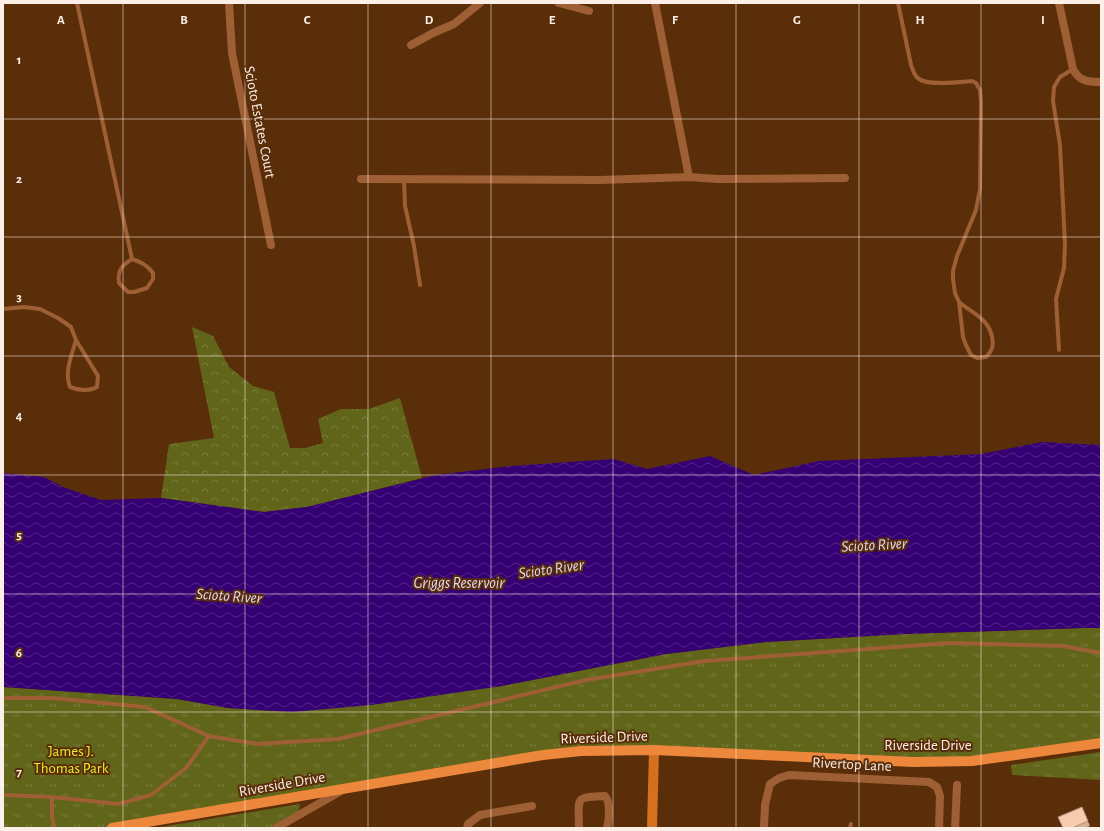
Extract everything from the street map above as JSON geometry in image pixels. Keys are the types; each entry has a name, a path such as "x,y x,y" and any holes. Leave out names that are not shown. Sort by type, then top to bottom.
{"main road":[{"name":"Riverside Drive","path":"112,828 543,755 582,751 654,750 914,762 945,762 972,761 1101,743"},
{"path":"652,828 654,750"}],"street":[{"name":"Scioto Estates Court","path":"229,3 232,53 271,245"},
{"path":"411,45 454,24 480,3"},
{"path":"559,3 589,11"},
{"path":"655,3 689,177"},
{"path":"1059,3 1073,69 1077,76 1083,81 1101,82"},
{"path":"361,179 600,180 689,177 717,179 845,178"},
{"name":"Rivertop Lane","path":"764,828 764,805 770,784 779,778 789,775 929,782 937,787 940,796 939,828"},
{"path":"955,828 957,785"},
{"path":"276,828 347,788"},
{"path":"579,828 579,802 581,798 585,796 605,796 608,799 608,828"},
{"path":"467,828 468,824 480,815 532,806"}],"lane":[{"path":"77,3 132,260"},
{"path":"898,3 911,65 914,73 919,79 927,82 972,81 976,83 980,90 980,189 976,210 957,256 953,271 955,293 959,302 961,326 966,345 971,354 977,358 986,357 991,352 993,344 992,334 988,324 959,302"},
{"path":"1059,350 1056,299 1064,268 1065,244 1060,145 1053,94 1054,87 1060,77 1073,69"},
{"path":"404,179 405,206 414,246 420,285"},
{"path":"132,260 140,261 146,265 153,273 153,279 147,288 134,292 128,292 119,283 119,272 122,266 132,260"},
{"path":"3,309 24,307 40,309 58,318 71,327 76,340 98,376 97,387 94,389 82,390 70,387 68,380 68,367 76,340"},
{"path":"3,698 52,698 146,707 209,736 257,744 338,740 586,680 704,661 950,643 1063,646 1101,653"},
{"path":"3,795 52,797 118,804 151,795 186,768 209,736"},
{"path":"52,797 52,817 54,828"}],"green space":[{"path":"192,327 213,336 229,367 253,386 274,392 290,448 305,448 323,443 318,419 341,409 369,409 400,398 422,478 307,507 264,512 161,498 169,444 214,438"},
{"name":"James J. Thomas Park","path":"1101,628 1101,743 979,760 581,751 112,828 3,828 3,687 177,699 228,708 292,712 502,686 666,654 766,642 905,634"},
{"path":"1101,752 1101,780 1012,775 1011,765"},
{"path":"300,804 299,810 293,816 270,828 155,828"}],"water":[{"name":"Griggs Reservoir","path":"1042,442 1101,445 1101,628 905,634 766,642 666,654 502,686 371,705 292,712 228,708 177,699 3,687 3,473 44,477 63,487 101,500 161,498 264,512 307,507 436,475 511,466 614,459 647,469 710,456 754,475 819,461 981,454"}],"building":[{"path":"1082,807 1088,821 1072,828 1063,828 1058,817"}],"water label":[{"name":"Scioto River","path":"874,544"},
{"name":"Scioto River","path":"551,568"},
{"name":"Scioto River","path":"229,595"}]}
